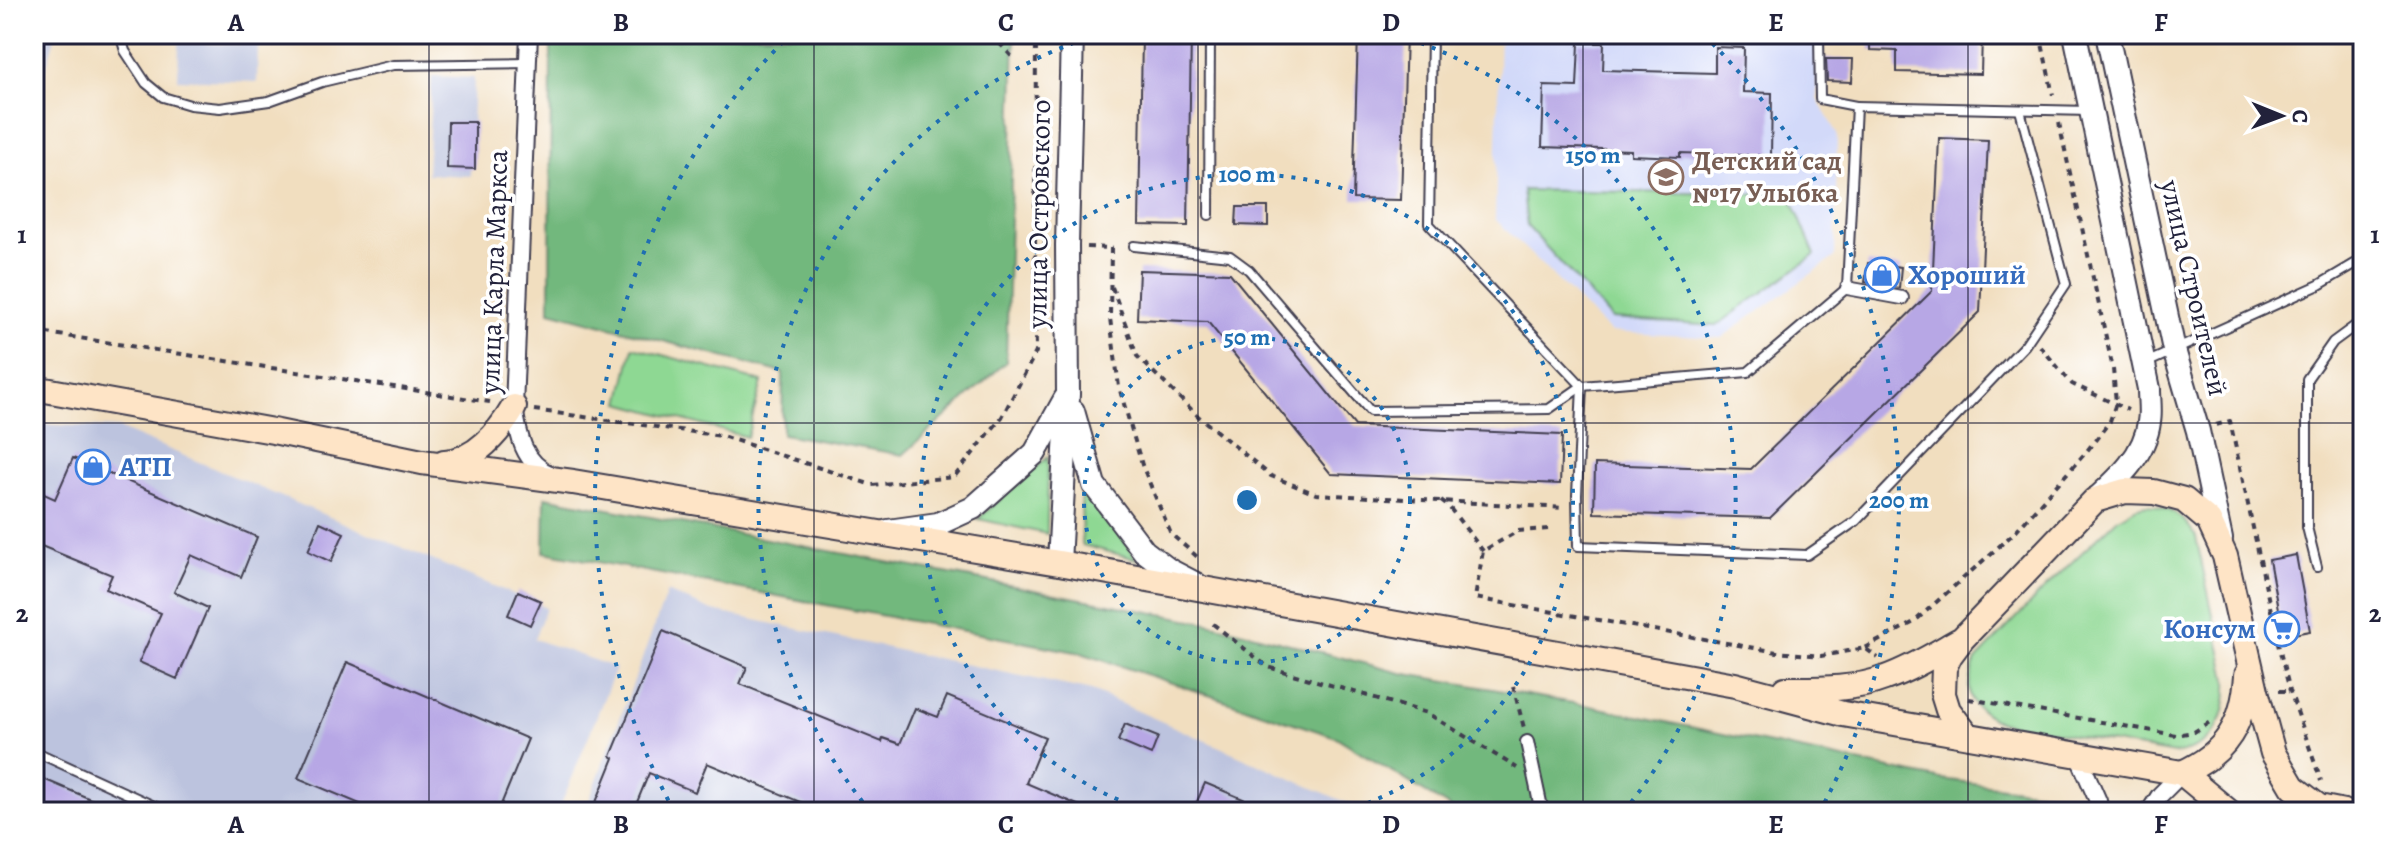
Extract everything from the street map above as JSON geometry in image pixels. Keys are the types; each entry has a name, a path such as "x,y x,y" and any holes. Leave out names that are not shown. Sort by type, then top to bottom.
{"main road":[{"path":"34,388 273,431 422,462 573,482 1059,563 1735,685 1843,714 2182,773 2229,812"},
{"path":"422,462 452,462 470,454 502,426 514,407"},
{"path":"1967,735 1948,710 1943,694 1944,668 1962,639 2095,500 2125,491 2154,492 2184,500 2209,521 2225,556 2273,753 2293,787 2319,807 2344,812"},
{"path":"1735,685 1823,690 1882,680 1962,639"},
{"path":"2182,773 2201,765 2217,753 2231,735 2241,715 2248,655"}],"street":[{"name":"улица Карла Маркса","path":"529,34 514,407 518,434 530,459 543,471 573,482"},
{"name":"улица Островского","path":"1068,394 1067,245 1072,34"},
{"path":"2075,34 2145,363 2149,422 2132,463 2095,500"},
{"name":"улица Строителей","path":"2107,34 2174,350 2198,431 2225,556"},
{"path":"1847,288 1902,298"},
{"path":"874,533 938,524 973,508 1035,453 1068,394"},
{"path":"1059,563 1068,394"},
{"path":"1068,394 1094,485 1144,551 1169,570 1208,590"},
{"path":"1527,742 1542,812"},
{"path":"2077,753 2100,812"},
{"path":"2149,812 2160,795 2182,773"}],"lane":[{"path":"120,34 125,51 146,83 163,97 190,105 220,108 260,103 322,82 393,65 529,63"},
{"path":"1209,215 1210,34"},
{"path":"1432,34 1429,224 1582,386 1578,546 1807,555 1856,521 2025,345 2066,284 2020,110"},
{"path":"1819,34 1820,99 1856,106 2091,111"},
{"path":"1134,246 1230,256 1249,270 1370,411 1549,409 1582,386 1748,372 1847,288 1856,106"},
{"path":"2145,363 2319,285 2363,259"},
{"path":"2317,567 2307,527 2307,379 2333,342 2363,320"},
{"path":"34,751 167,812"}],"path":[{"path":"991,34 1015,60"},
{"path":"34,331 514,407 722,436 872,485 954,477 1002,417 1036,352 1036,34"},
{"path":"1865,648 1914,622 2013,534 2087,451 2110,421 2116,403 2113,369 2040,34"},
{"path":"1035,244 1067,245"},
{"path":"1111,248 1110,318 1119,387 1142,465 1171,534 1205,564"},
{"path":"1111,284 1137,356 1198,416 1271,476 1316,494 1577,510"},
{"path":"1441,501 1483,551 1475,598"},
{"path":"1483,551 1518,531 1548,529"},
{"path":"1213,624 1268,667 1427,713 1527,774 1536,785"},
{"path":"1513,686 1527,742"}],"shaded area":[{"path":"34,34 56,34 45,71 34,80"},
{"name":"Детский сад №17 Улыбка","path":"1500,34 1816,34 1817,99 1837,134 1835,257 1721,338 1610,332 1495,219"},
{"path":"179,43 258,45 257,82 178,79"},
{"path":"432,76 474,78 470,176 427,174"},
{"path":"34,424 118,428 546,608 534,639 616,668 558,812 34,812"},
{"path":"667,592 713,611 1092,691 1368,812 585,812"}],"green space":[{"path":"551,34 1015,34 1006,362 903,455 782,434 783,373 550,311"},
{"path":"1523,190 1790,195 1815,255 1716,326 1612,319 1527,226"},
{"path":"633,347 762,382 747,437 620,403"},
{"path":"1048,457 1047,534 978,519"},
{"path":"1081,479 1137,559 1082,545"},
{"path":"545,497 1213,624 1401,673 1590,706 1933,778 2057,794 2067,812 1457,812 1336,737 1081,653 544,552"},
{"path":"2147,505 2176,514 2196,537 2227,679 2222,718 2209,738 2188,751 2174,754 2000,722 1981,711 1969,690 1976,660 2118,518"}],"building":[{"path":"1142,34 1191,34 1188,226 1139,225"},
{"path":"1358,34 1406,34 1401,200 1353,199"},
{"path":"1870,34 1982,34 1981,74 1897,72 1897,51 1870,50"},
{"path":"1579,43 1604,43 1603,70 1715,73 1715,47 1744,48 1743,92 1772,93 1771,156 1680,153 1680,157 1631,155 1631,150 1542,147 1544,86 1577,87"},
{"path":"1826,59 1853,59 1852,82 1827,81"},
{"path":"448,122 475,122 475,169 447,168"},
{"path":"1939,138 1988,140 1980,312 1770,518 1594,513 1595,464 1751,469 1932,291"},
{"path":"1237,207 1268,207 1268,226 1236,225"},
{"path":"1868,263 1901,267 1899,288 1865,282"},
{"path":"1139,270 1230,273 1355,426 1562,435 1560,484 1331,474 1208,322 1137,319"},
{"path":"73,458 257,537 241,577 191,555 174,592 208,608 177,679 139,662 161,613 106,589 112,575 34,543 34,512 42,493 55,499"},
{"path":"320,522 344,533 331,562 308,551"},
{"path":"2296,555 2310,631 2283,636 2269,560"},
{"path":"518,591 541,601 530,625 508,615"},
{"path":"663,631 747,667 740,684 882,742 883,738 900,744 915,708 938,717 947,696 1045,737 1026,783 1094,812 824,812 707,763 695,792 649,773 633,812 592,812 614,758 611,756"},
{"path":"347,662 528,739 498,812 379,812 298,778"},
{"path":"1125,724 1158,737 1151,755 1118,741"},
{"path":"34,775 121,812 34,812"},
{"path":"1205,783 1274,812 1209,812 1195,806"}],"place":[{"name":"Детский сад №17 Улыбка","path":"1666,177"},
{"name":"Хороший","path":"1882,275"},
{"name":"АТП","path":"93,467"},
{"name":"Консум","path":"2282,629"}]}
